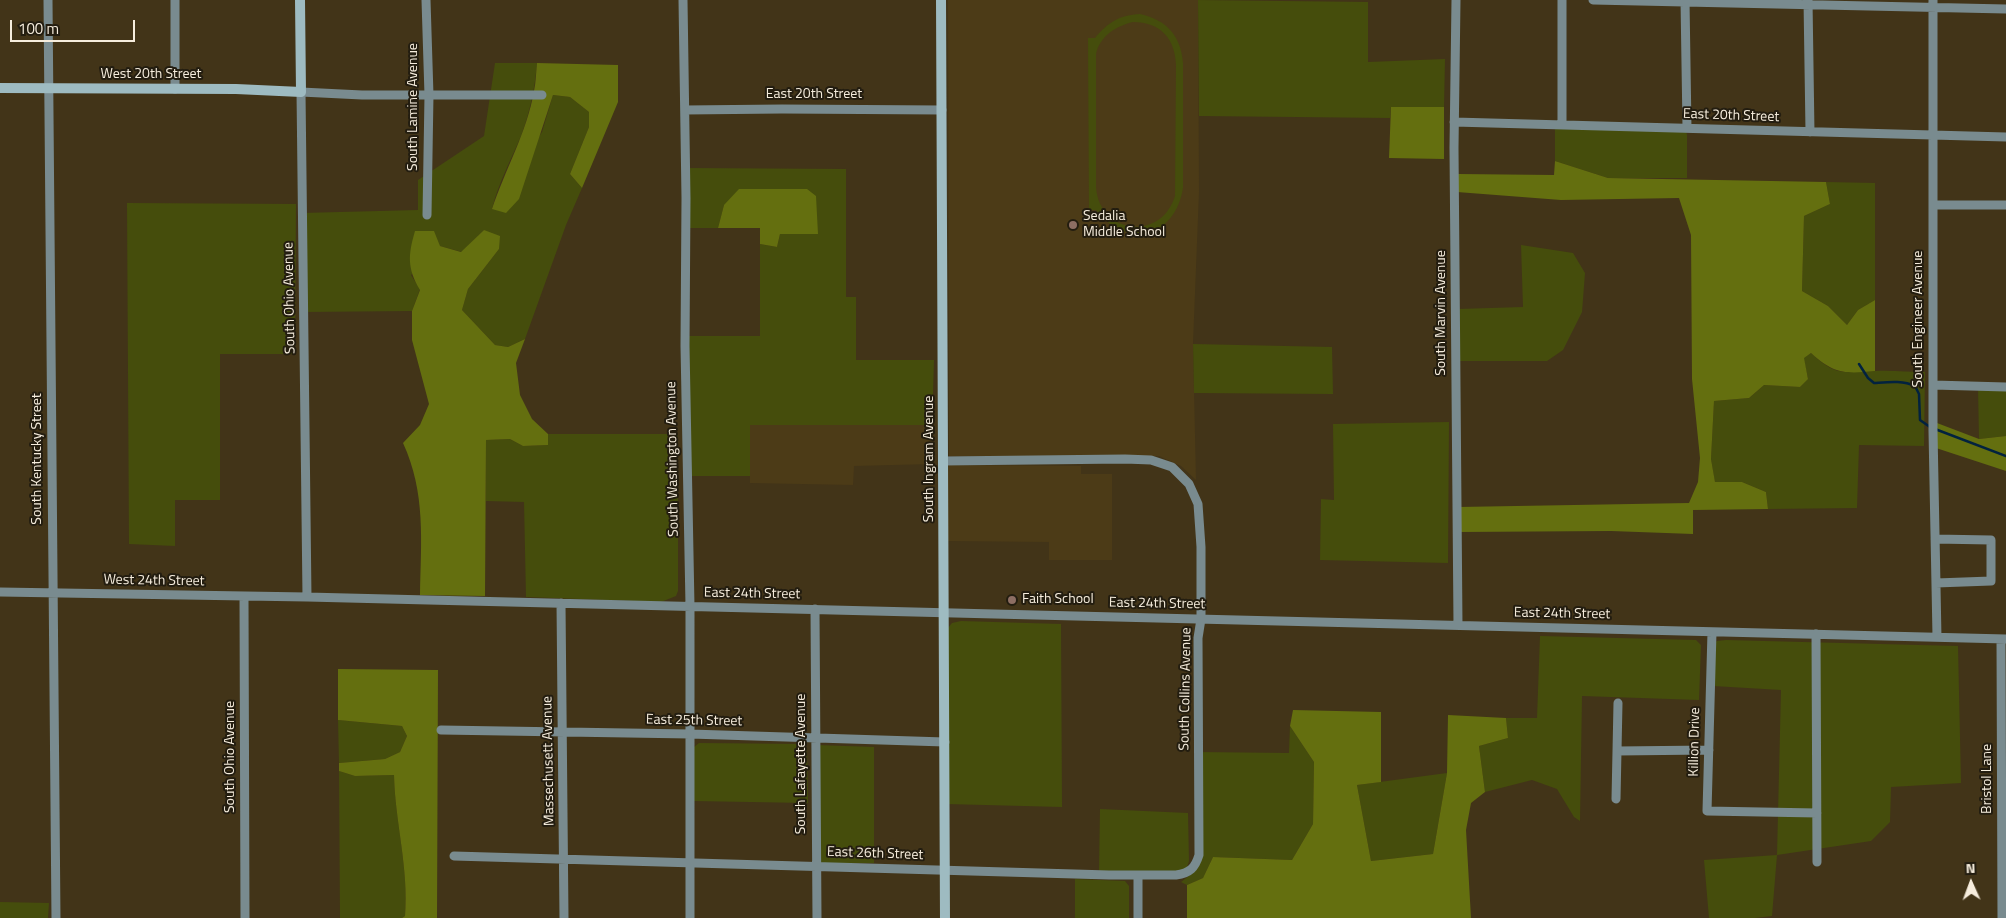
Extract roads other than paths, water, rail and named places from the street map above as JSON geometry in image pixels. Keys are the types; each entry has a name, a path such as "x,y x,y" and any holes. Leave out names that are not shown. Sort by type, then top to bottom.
{"main road":[{"name":"South Ohio Avenue","path":"300,0 301,92"},
{"name":"South Ingram Avenue","path":"941,0 945,918"},
{"name":"West 20th Street","path":"0,88 236,88 301,92"}],"street":[{"name":"South Kentucky Street","path":"48,0 56,918"},
{"path":"174,0 175,89"},
{"name":"South Lamine Avenue","path":"426,0 429,95 427,214"},
{"name":"South Washington Avenue","path":"683,0 686,198 685,346 690,606 690,918"},
{"name":"South Marvin Avenue","path":"1456,0 1454,122 1458,625"},
{"path":"1562,0 1562,125"},
{"path":"1593,0 1933,3 2006,8"},
{"path":"1685,1 1687,128"},
{"path":"1808,2 1810,132"},
{"name":"South Engineer Avenue","path":"1933,3 1933,385 1937,637"},
{"path":"301,92 362,95 542,96"},
{"name":"South Ohio Avenue","path":"301,92 307,596"},
{"name":"East 20th Street","path":"685,110 782,108 942,110"},
{"name":"East 20th Street","path":"1454,122 2006,137"},
{"path":"1933,205 2006,205"},
{"path":"1933,385 2006,387"},
{"name":"South Collins Avenue","path":"943,461 1151,460 1172,467 1189,484 1198,504 1201,547 1198,638 1199,771"},
{"path":"1935,539 1991,540 1991,581 1936,583"},
{"name":"West 24th Street","path":"0,592 307,596"},
{"name":"South Ohio Avenue","path":"244,596 245,918"},
{"name":"East 24th Street","path":"307,596 2004,639"},
{"name":"Massechusett Avenue","path":"561,603 565,859 564,918"},
{"name":"South Lafayette Avenue","path":"815,609 817,918"},
{"name":"Killion Drive","path":"1712,632 1707,811 1817,813"},
{"path":"1816,634 1817,862"},
{"name":"Bristol Lane","path":"2002,918 2004,639"},
{"path":"1616,799 1618,703"},
{"name":"East 25th Street","path":"441,730 690,734 945,742"},
{"path":"1617,751 1709,750"},
{"name":"East 26th Street","path":"454,856 1138,875 1187,874 1197,864 1199,855 1199,771"},
{"path":"1138,875 1138,918"}],"waterway":[{"path":"1859,364 1868,378 1874,383 1900,382 1915,386 1919,394 1920,420 1930,427"},
{"path":"1935,429 2006,456"}],"place":[{"name":"Sedalia Middle School","path":"1073,225"},
{"name":"Faith School","path":"1012,600"}]}
